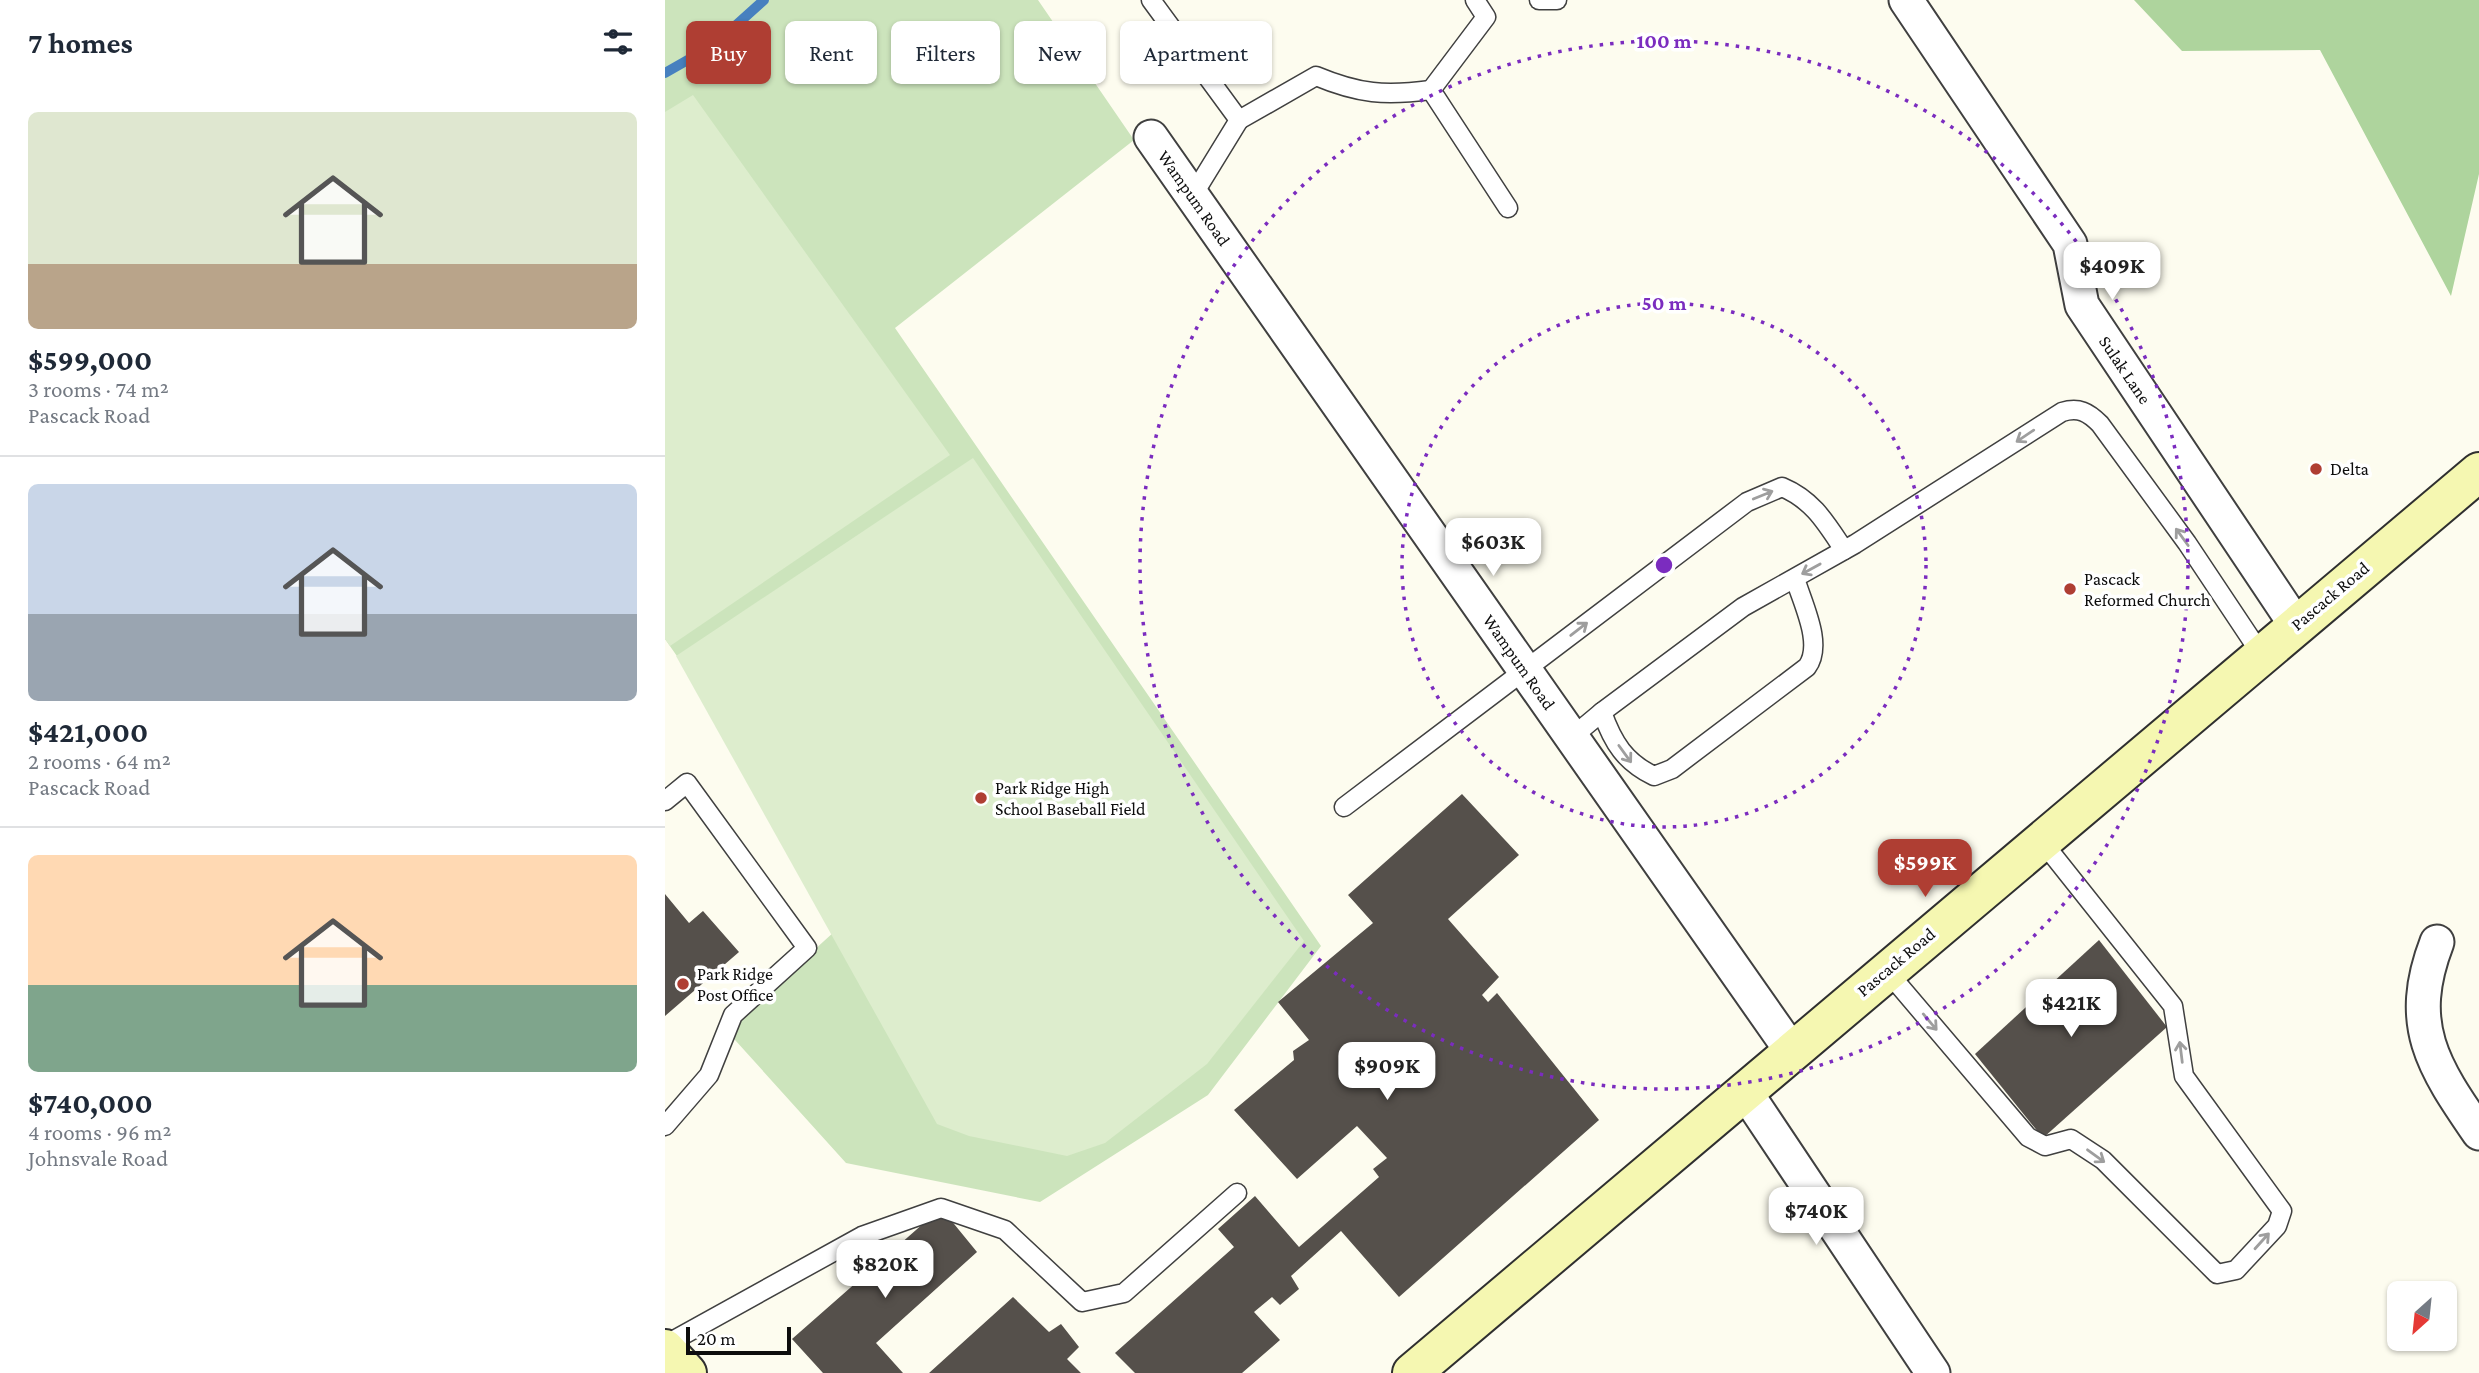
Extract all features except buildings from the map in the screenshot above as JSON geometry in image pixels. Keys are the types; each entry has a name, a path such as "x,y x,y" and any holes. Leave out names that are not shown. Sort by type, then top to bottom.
{"street":[{"name":"Sulak Lane","path":"1906,0 2070,244 2082,305 2296,625"},
{"name":"Wampum Road","path":"1151,137 1791,1050"},
{"name":"Pascack Road","path":"1412,1373 2261,654 2478,476"},
{"path":"2437,942 2428,965 2423,1004 2427,1041 2440,1076 2479,1133"},
{"path":"1744,1090 1933,1373"},
{"path":"665,1347 687,1373"}],"lane":[{"path":"1151,0 1239,120"},
{"path":"1193,195 1239,120 1316,76 1351,90 1390,95 1431,90 1486,17 1475,0"},
{"path":"1431,90 1508,208"},
{"path":"1572,737 1743,607 1844,550 1977,469 2062,412 2076,408 2090,414 2100,424 2187,543 2261,654"},
{"path":"1344,807 1747,502 1782,488 1795,493 1819,511 1844,550"},
{"path":"1602,712 1621,750 1634,766 1654,776 1672,769 1807,667 1813,659 1814,642 1795,578"},
{"path":"665,801 687,783 807,948 733,1015 709,1075 665,1126"},
{"path":"1887,970 2028,1137 2045,1146 2071,1139 2103,1160 2217,1274 2236,1270 2277,1226 2282,1211 2183,1076 2173,1006 2041,840"},
{"path":"665,1347 863,1236 941,1208 1005,1230 1082,1302 1124,1293 1237,1193"}],"green space":[{"path":"665,0 1038,0 1052,21 1014,21 1014,84 1096,84 1134,140 895,328 1321,946 1208,1095 1040,1202 846,1163 726,1030 856,912 665,639"},
{"path":"2134,0 2479,0 2479,174 2451,296 2320,50 2182,51"},
{"path":"693,95 950,455 670,646 665,639 665,112"},
{"name":"Park Ridge High School Baseball Field","path":"973,458 1304,941 1207,1064 1105,1143 1067,1156 969,1136 937,1124 676,656"}],"waterway":[{"path":"665,73 714,45 764,0"}],"place":[{"name":"Delta","path":"2316,469"},
{"name":"Pascack Reformed Church","path":"2070,589"},
{"name":"Park Ridge High School Baseball Field","path":"981,798"},
{"name":"Park Ridge Post Office","path":"683,984"}]}
